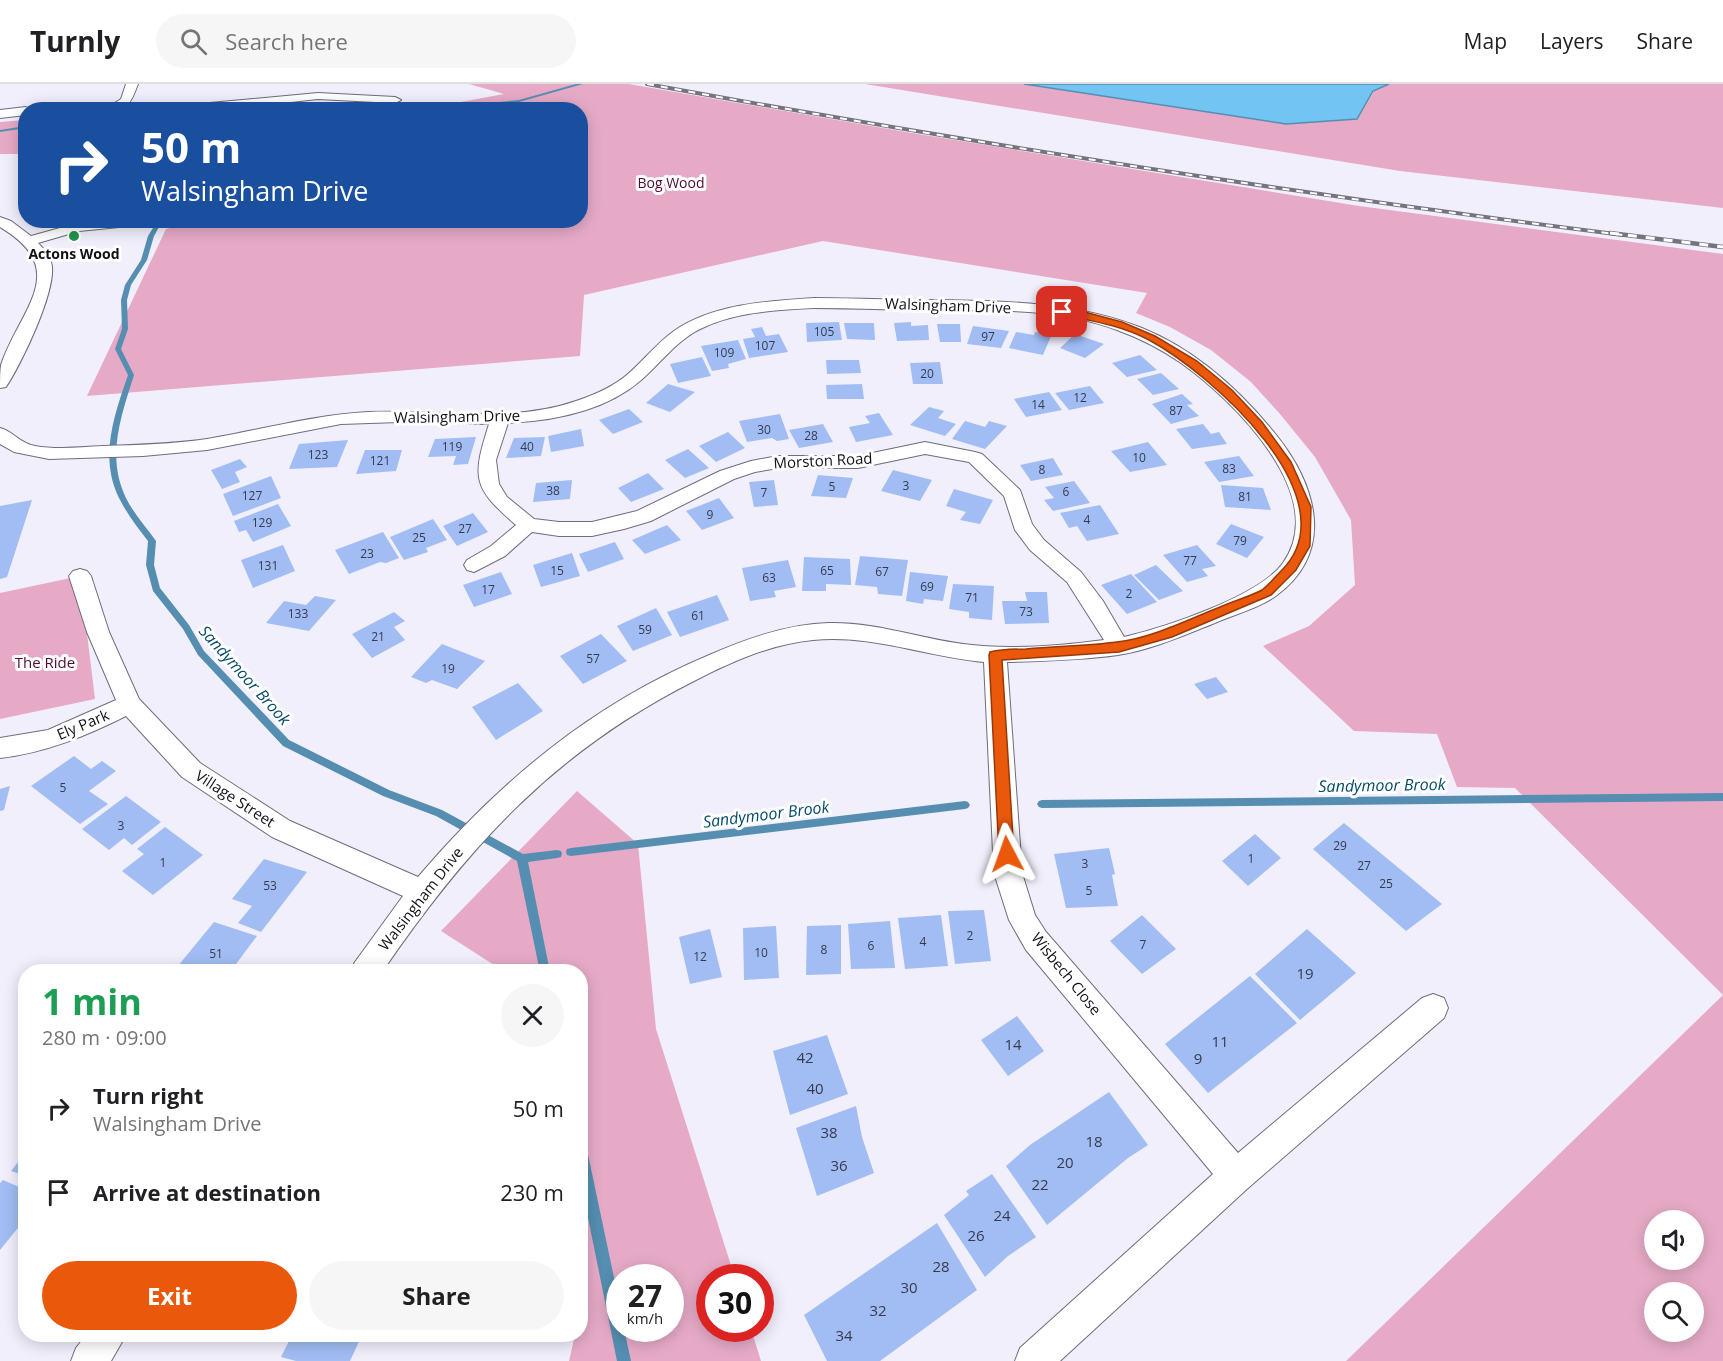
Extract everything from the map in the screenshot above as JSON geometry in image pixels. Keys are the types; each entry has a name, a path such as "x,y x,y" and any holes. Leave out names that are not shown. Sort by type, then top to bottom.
{"street":[{"path":"124,102 132,84"},
{"path":"269,101 273,84"},
{"path":"259,102 318,96 395,100"},
{"path":"0,114 18,112"},
{"path":"0,221 28,241 43,260 44,281 8,351 0,383"},
{"path":"28,241 78,228"},
{"name":"Walsingham Drive","path":"0,434 19,448 48,453 81,453 192,447 341,419 500,418 544,414 597,399 620,388 639,373 670,339 698,324 757,308 820,302 969,304 1081,314 1119,324 1178,352 1228,392 1259,424 1286,462 1306,507 1304,546 1292,567 1267,592 1168,633 1119,647 995,655 946,650 865,633 825,631 780,638 736,651 652,690 611,714 569,743 500,805 422,892 371,964"},
{"path":"474,565 498,551 528,525 500,501 489,484 487,460 500,418"},
{"name":"Morston Road","path":"528,525 592,530 617,524 644,516 727,475 778,462 858,462 925,448 975,458 1013,494 1022,525 1037,545 1074,577 1095,606 1119,647"},
{"name":"Village Street","path":"80,576 98,632 129,704 191,770 280,829 422,892"},
{"name":"Wisbech Close","path":"995,655 1008,873 1023,920 1036,941 1236,1176"},
{"name":"Ely Park","path":"0,748 12,748 71,733 129,704"},
{"path":"1033,1361 1236,1176 1433,1008"},
{"path":"89,1361 103,1342"}],"green space":[{"name":"Bog Wood","path":"469,84 629,84 1359,206 1723,254 1723,995 1515,788 1457,787 1437,734 1354,731 1263,646 1309,626 1355,585 1351,520 1315,457 1251,382 1211,350 1170,327 1136,313 1147,293 823,241 584,295 580,356 87,396 166,229 588,228 588,102 461,102 504,94"},
{"path":"865,84 1024,84 1286,124 1357,119 1374,91 1389,84 1723,84 1723,208 1400,171"},
{"path":"18,121 18,154 0,154 0,122"},
{"name":"The Ride","path":"80,576 95,699 0,719 0,593"},
{"path":"577,791 638,844 656,1029 731,1264 696,1264 696,1342 755,1342 761,1361 569,1361 573,1342 588,1342 588,964 493,964 441,931"},
{"path":"1723,995 1723,1361 1346,1361"}],"water":[{"path":"1024,84 1389,84 1373,91 1357,119 1286,124"}],"building":[{"path":"839,322 842,340 807,342 806,323"},
{"path":"911,322 911,326 928,325 929,340 897,341 894,323"},
{"path":"844,323 874,323 875,340 847,339"},
{"path":"937,324 960,324 961,342 940,342"},
{"path":"973,326 1009,331 1001,348 967,344"},
{"path":"762,327 766,336 779,334 788,352 749,358 743,339 755,337 751,329"},
{"path":"1016,332 1034,335 1035,332 1052,334 1043,355 1009,348"},
{"path":"1075,334 1104,344 1085,358 1060,348"},
{"path":"738,340 746,359 728,364 729,368 712,371 701,346"},
{"path":"1140,355 1157,370 1127,377 1112,363"},
{"path":"702,357 711,376 678,383 670,364"},
{"path":"826,360 859,360 861,373 827,374"},
{"path":"940,362 943,384 913,384 910,363"},
{"path":"1161,373 1179,389 1153,395 1137,379"},
{"path":"668,384 695,392 670,412 646,403"},
{"path":"862,384 864,399 827,399 826,385"},
{"path":"1090,386 1104,403 1069,410 1055,393"},
{"path":"1049,392 1062,410 1026,417 1014,399"},
{"path":"1182,394 1193,404 1187,405 1199,416 1171,424 1152,404"},
{"path":"929,407 944,411 938,418 956,424 945,436 910,425"},
{"path":"629,409 643,422 613,434 599,420"},
{"path":"879,413 893,435 856,442 849,427 870,423 865,416"},
{"path":"780,414 789,439 777,441 772,438 747,442 739,421"},
{"path":"965,421 985,427 989,421 1007,426 985,449 952,439"},
{"path":"823,424 833,442 799,448 789,430"},
{"path":"1203,424 1211,434 1219,432 1227,444 1192,449 1176,429"},
{"path":"581,429 584,446 551,452 548,436"},
{"path":"728,432 745,448 716,462 699,446"},
{"path":"476,437 468,464 453,465 456,456 428,457 435,439"},
{"path":"545,437 541,456 506,458 514,438"},
{"path":"348,440 337,467 289,469 299,444"},
{"path":"1148,442 1167,465 1130,472 1111,451"},
{"path":"688,449 709,468 685,478 665,460"},
{"path":"365,450 402,450 396,471 356,474"},
{"path":"1239,456 1254,476 1219,482 1204,462"},
{"path":"1053,458 1063,475 1031,481 1020,465"},
{"path":"240,459 247,467 235,472 240,482 222,489 211,470"},
{"path":"893,470 932,480 920,501 881,491"},
{"path":"648,473 664,489 631,502 618,488"},
{"path":"818,475 853,478 846,498 811,496"},
{"path":"271,476 281,498 233,516 223,494"},
{"path":"572,480 570,499 533,502 536,483"},
{"path":"774,480 778,505 754,507 749,482"},
{"path":"1074,481 1090,503 1053,511 1044,500 1054,498 1045,487"},
{"path":"1221,485 1263,488 1271,510 1225,507"},
{"path":"954,489 993,500 980,524 960,520 966,512 946,506"},
{"path":"719,498 734,518 702,530 686,511"},
{"path":"32,500 7,577 0,579 0,506"},
{"path":"278,504 291,526 253,542 246,530 239,532 234,521"},
{"path":"1100,505 1119,534 1087,541 1077,526 1069,528 1060,513"},
{"path":"473,513 488,532 457,546 443,526"},
{"path":"433,519 447,540 426,548 428,552 404,560 390,537"},
{"path":"1231,524 1264,537 1247,558 1216,544"},
{"path":"667,525 681,540 645,554 632,540"},
{"path":"383,532 399,558 386,563 380,562 349,574 335,550"},
{"path":"615,542 624,559 588,572 579,554"},
{"path":"283,545 295,571 253,588 241,560"},
{"path":"1197,545 1216,566 1202,569 1208,576 1187,582 1163,555"},
{"path":"572,553 580,576 541,587 533,565"},
{"path":"860,556 908,560 902,596 878,594 877,587 855,585"},
{"path":"804,557 850,559 851,585 826,584 826,591 802,591"},
{"path":"788,560 796,587 774,591 776,597 750,601 742,568"},
{"path":"1156,565 1183,591 1159,600 1134,575"},
{"path":"501,572 512,594 474,607 463,585"},
{"path":"910,572 948,576 943,601 924,599 923,604 906,601"},
{"path":"1131,574 1157,602 1127,614 1101,585"},
{"path":"953,584 994,586 992,620 969,618 969,612 949,609"},
{"path":"1025,592 1047,592 1049,623 1005,624 1002,601 1027,601"},
{"path":"717,595 729,620 680,637 667,612"},
{"path":"315,596 336,600 309,631 266,623 284,601 306,605"},
{"path":"656,608 672,635 633,651 617,626"},
{"path":"394,612 405,621 394,627 405,640 372,658 352,634"},
{"path":"601,634 627,661 583,684 560,656"},
{"path":"442,644 485,661 457,689 432,680 426,683 411,677"},
{"path":"1216,677 1228,692 1207,699 1194,684"},
{"path":"518,683 543,711 496,740 472,707"},
{"path":"74,756 91,769 102,761 116,771 89,791 108,804 80,824 31,786"},
{"path":"10,786 4,810 0,811 0,789"},
{"path":"126,796 161,822 132,845 124,838 109,850 82,829"},
{"path":"1344,823 1442,904 1406,931 1313,849"},
{"path":"165,827 203,855 153,895 122,871 144,854 137,849"},
{"path":"1255,834 1281,858 1248,886 1222,861"},
{"path":"1109,848 1115,874 1112,875 1118,906 1066,908 1054,854"},
{"path":"264,859 307,872 261,932 238,923 252,906 232,899"},
{"path":"984,910 991,961 955,964 948,911"},
{"path":"941,915 948,966 905,969 898,918"},
{"path":"1142,915 1176,949 1142,974 1110,941"},
{"path":"890,921 895,968 851,969 848,924"},
{"path":"214,922 257,936 236,964 180,964"},
{"path":"841,925 841,974 806,975 807,926"},
{"path":"776,926 779,978 744,980 743,928"},
{"path":"710,929 722,977 690,984 679,937"},
{"path":"1307,929 1356,973 1300,1020 1255,974"},
{"path":"1250,976 1297,1023 1208,1093 1165,1044"},
{"path":"1017,1016 1044,1051 1008,1076 981,1040"},
{"path":"827,1035 848,1094 790,1115 773,1051"},
{"path":"1109,1092 1148,1145 1128,1158 1047,1225 1006,1166 1030,1145"},
{"path":"856,1106 862,1137 874,1173 817,1196 796,1128"},
{"path":"18,1162 18,1173 11,1171"},
{"path":"992,1174 1036,1237 1008,1256 985,1277 944,1215 969,1195 966,1191"},
{"path":"3,1180 18,1187 18,1228 0,1250 0,1183"},
{"path":"937,1223 977,1290 880,1361 827,1361 804,1315"},
{"path":"288,1342 359,1342 350,1361 296,1361 281,1357"}],"waterway":[{"path":"509,102 581,84"},
{"path":"0,131 18,128"},
{"name":"Sandymoor Brook","path":"156,228 151,236 144,260 128,285 124,300 125,329 118,349 131,375 112,444 115,480 135,519 152,541 150,565 156,589 186,627 201,653 286,743 386,793 439,813 522,858"},
{"name":"Sandymoor Brook","path":"1042,804 1723,797"},
{"name":"Sandymoor Brook","path":"571,852 965,805"},
{"name":"Sandymoor Brook","path":"522,858 557,854"},
{"path":"522,858 543,964"},
{"path":"588,1184 624,1361"}],"railway":[{"path":"647,84 890,127 1134,166 1623,235"},
{"path":"1610,233 1723,247"}],"place":[{"name":"Actons Wood","path":"74,236"}],"route":[{"path":"1007,854 995,655 1119,647 1168,633 1267,592 1292,567 1304,546 1306,507 1286,462 1259,424 1228,392 1194,363 1152,338 1119,324 1081,314 1062,312"}]}
